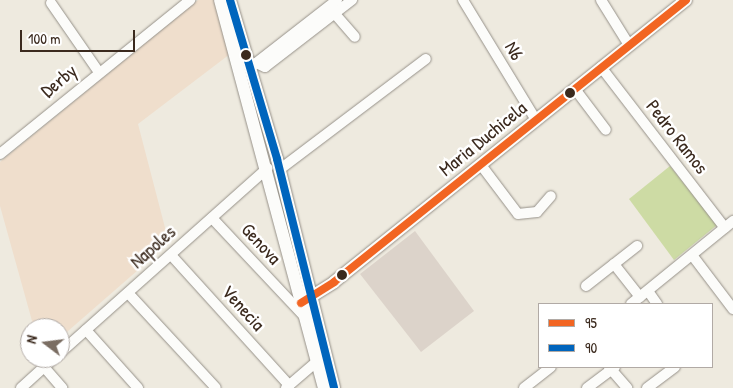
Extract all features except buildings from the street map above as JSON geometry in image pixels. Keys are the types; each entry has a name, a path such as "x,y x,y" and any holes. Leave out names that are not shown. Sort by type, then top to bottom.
{"main road":[{"path":"220,0 274,169"},
{"path":"230,0 252,66 274,169 321,357 324,388"},
{"name":"Maria Duchicela","path":"306,301 481,165 686,0"},
{"path":"306,301 305,317 334,388"}],"street":[{"name":"Derby","path":"0,154 98,71 190,0"},
{"path":"252,66 336,0"},
{"path":"252,66 265,67 352,0"},
{"name":"N6","path":"463,0 536,120"},
{"path":"601,0 629,45"},
{"path":"51,3 98,71"},
{"path":"334,14 355,37"},
{"name":"Napoles","path":"70,344 212,218 274,169 426,58"},
{"name":"Pedro Ramos","path":"601,67 729,224"},
{"path":"575,89 606,130"},
{"path":"481,165 518,214 537,212 551,196"},
{"name":"Genova","path":"212,218 305,317"},
{"path":"631,303 729,224"},
{"path":"586,286 637,246"},
{"name":"Venecia","path":"170,255 288,386"},
{"path":"692,255 733,309"},
{"path":"614,264 656,303"},
{"path":"128,293 216,388"},
{"path":"86,330 138,388"},
{"path":"288,386 321,357"},
{"path":"21,388 43,368"},
{"path":"45,368 62,388"},
{"path":"524,388 550,368"},
{"path":"587,388 612,368 626,388"},
{"path":"647,388 674,368"}],"shaded area":[{"path":"198,0 215,0 230,54 138,124 169,243 70,329 70,318 31,318 0,206 0,162"},
{"path":"415,231 474,311 421,352 360,274"}],"green space":[{"path":"670,166 717,225 674,260 629,199"}],"transit line":[{"name":"90","path":"230,0 277,159 334,388"},
{"name":"95","path":"301,303 334,282 686,0"}]}
